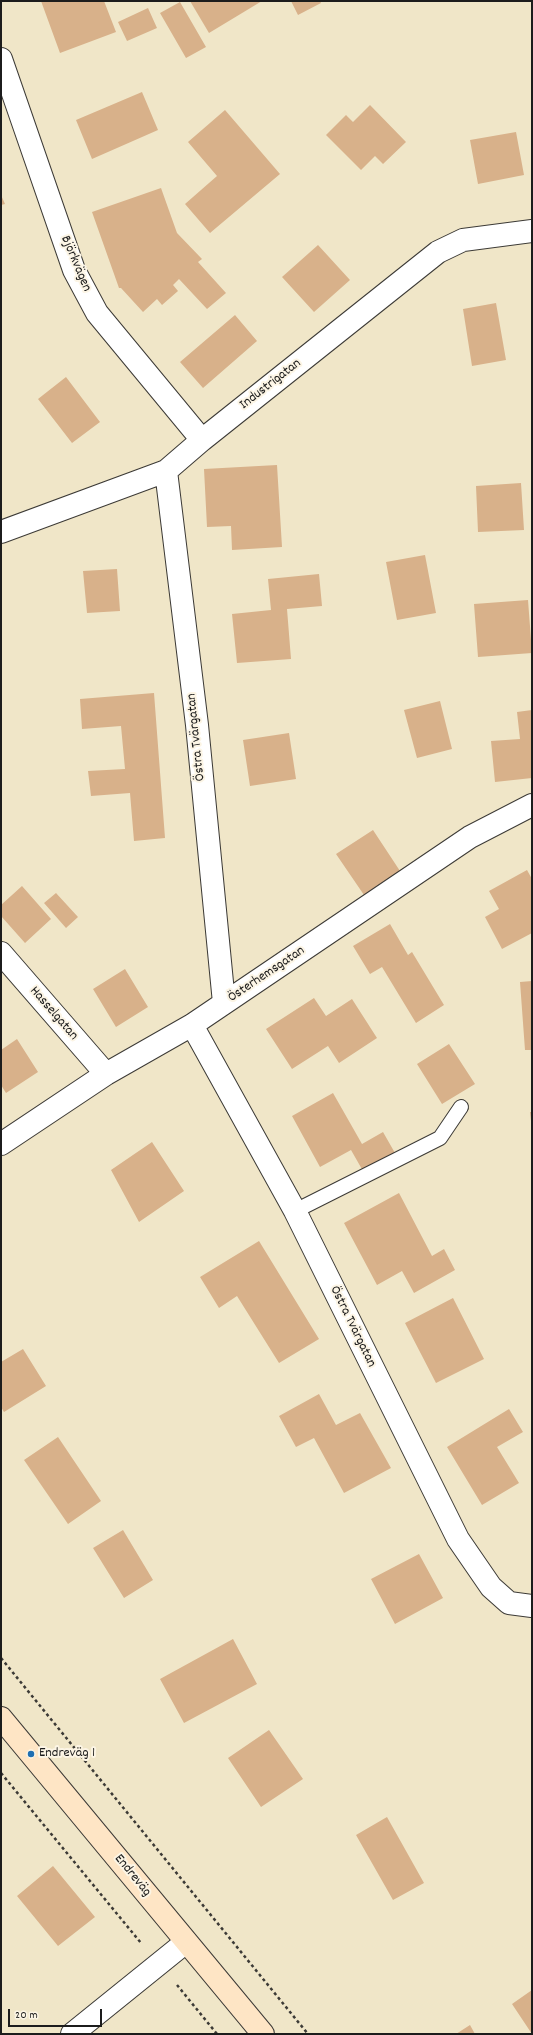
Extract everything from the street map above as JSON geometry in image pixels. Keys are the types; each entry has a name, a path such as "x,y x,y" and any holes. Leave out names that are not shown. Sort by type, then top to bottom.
{"main road":[{"name":"Endreväg","path":"1,1718 263,2034"}],"street":[{"name":"Björkvägen","path":"1,59 77,276 97,313 202,440"},
{"name":"Industrigatan","path":"1,532 166,471 202,440 438,252 463,240 532,231"},
{"name":"Östra Tvärgatan","path":"166,471 197,725 224,1003"},
{"name":"Österhemsgatan","path":"1,1144 106,1074 192,1025 470,837 532,805"},
{"name":"Hasselgatan","path":"1,953 106,1074"},
{"name":"Östra Tvärgatan","path":"192,1025 295,1211 458,1539 491,1587 509,1604 532,1606"},
{"path":"72,2034 186,1942"}],"lane":[{"path":"295,1211 440,1138 461,1107"}],"path":[{"path":"1,1658 308,2034"},
{"path":"1,1773 101,1896 217,2034"}],"building":[{"path":"41,1 104,1 116,32 60,53"},
{"path":"190,1 262,1 209,33"},
{"path":"291,1 320,1 321,3 298,15"},
{"path":"180,2 206,47 186,58 160,13"},
{"path":"148,8 157,28 127,41 118,22"},
{"path":"142,92 158,130 92,159 76,120"},
{"path":"370,105 406,142 383,164 375,156 361,170 326,135 346,115 353,122"},
{"path":"225,110 280,174 210,233 185,204 217,176 188,142"},
{"path":"516,132 524,175 478,184 470,140"},
{"path":"161,188 177,233 202,259 198,262 226,293 207,309 179,279 173,285 178,291 162,305 157,299 143,312 121,288 119,288 92,212"},
{"path":"1,195 5,204 1,205"},
{"path":"318,245 350,280 314,312 282,277"},
{"path":"496,303 506,360 472,366 463,309"},
{"path":"235,315 257,341 203,388 180,362"},
{"path":"66,377 100,422 72,443 38,399"},
{"path":"277,465 282,547 232,550 231,526 207,527 204,469"},
{"path":"521,483 524,530 478,532 476,486"},
{"path":"425,555 436,613 397,620 386,562"},
{"path":"117,569 120,611 87,613 83,571"},
{"path":"319,574 322,606 287,609 291,659 237,663 232,614 271,610 268,579"},
{"path":"528,600 532,653 478,657 474,604"},
{"path":"154,693 165,838 134,841 130,793 91,796 88,771 125,769 121,726 82,729 80,699"},
{"path":"440,701 452,749 417,758 404,710"},
{"path":"532,710 532,778 495,782 491,741 520,739 517,712"},
{"path":"289,733 296,779 250,786 243,740"},
{"path":"373,830 400,871 364,895 336,854"},
{"path":"527,870 532,879 532,933 502,949 485,917 499,909 489,891"},
{"path":"22,886 51,919 25,943 1,916 1,905"},
{"path":"56,893 78,917 66,928 44,903"},
{"path":"390,924 408,955 412,952 444,1005 416,1023 382,967 370,974 353,946"},
{"path":"125,969 148,1007 116,1027 93,989"},
{"path":"532,981 532,1050 525,1050 520,982"},
{"path":"314,998 326,1016 352,999 377,1038 339,1063 328,1046 292,1069 266,1029"},
{"path":"17,1039 38,1072 6,1093 1,1085 1,1050"},
{"path":"449,1044 475,1084 442,1104 417,1064"},
{"path":"333,1093 362,1144 383,1132 395,1153 363,1171 351,1150 320,1167 292,1116"},
{"path":"530,1112 532,1112 532,1121 531,1121"},
{"path":"152,1142 184,1191 139,1222 111,1170"},
{"path":"399,1193 432,1256 444,1249 455,1270 414,1293 402,1271 377,1285 344,1223"},
{"path":"259,1241 319,1339 279,1363 237,1296 219,1308 200,1277"},
{"path":"453,1298 484,1359 436,1383 405,1323"},
{"path":"23,1349 46,1386 4,1412 1,1407 1,1362"},
{"path":"319,1394 336,1425 360,1413 391,1468 344,1493 314,1438 296,1447 279,1416"},
{"path":"509,1409 523,1432 497,1447 519,1483 482,1505 447,1447"},
{"path":"58,1437 101,1501 68,1524 24,1460"},
{"path":"123,1530 153,1580 124,1598 93,1548"},
{"path":"419,1554 443,1598 395,1624 371,1579"},
{"path":"233,1639 257,1684 184,1723 160,1679"},
{"path":"269,1730 303,1779 261,1807 228,1758"},
{"path":"387,1817 424,1883 393,1900 356,1835"},
{"path":"53,1866 95,1917 58,1946 17,1896"},
{"path":"532,1990 532,2034 512,2004"},
{"path":"470,2025 475,2034 456,2034"}],"place":[{"name":"Endreväg 1","path":"31,1754"}]}
